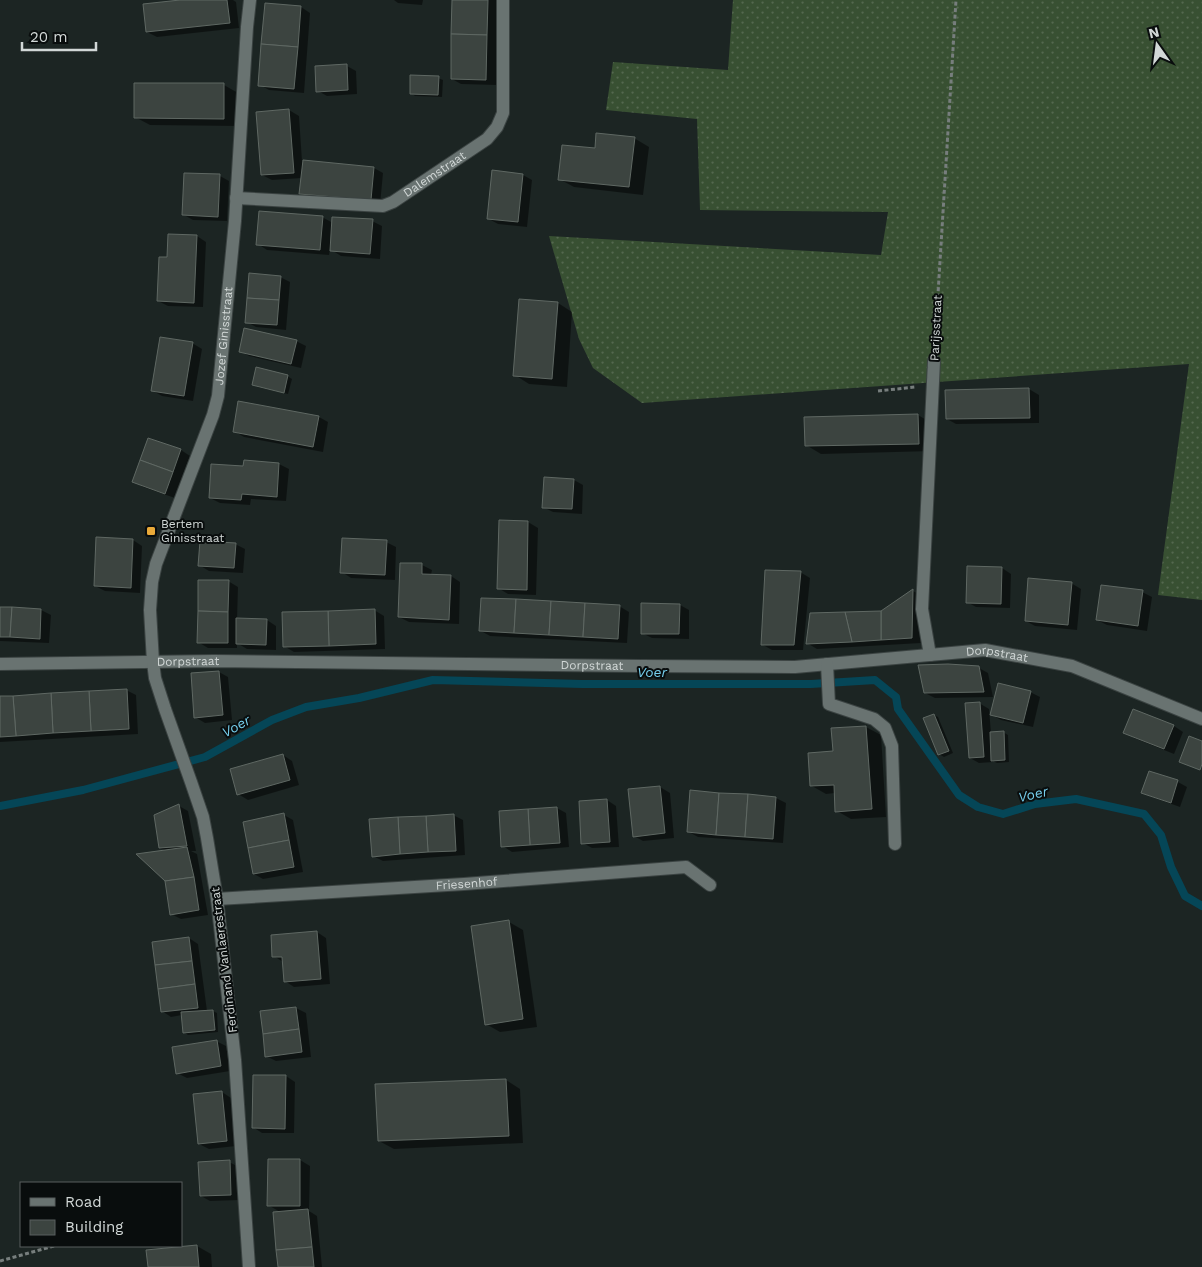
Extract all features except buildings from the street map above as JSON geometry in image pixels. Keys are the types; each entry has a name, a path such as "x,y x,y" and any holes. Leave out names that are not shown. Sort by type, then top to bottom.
{"street":[{"name":"Jozef Ginisstraat","path":"153,662 150,610 152,582 156,564 218,396 236,198 250,0"},
{"name":"Dalemstraat","path":"236,198 383,206 393,202 487,138 497,128 503,113 503,0"},
{"name":"Parijsstraat","path":"930,655 922,609 934,361"},
{"name":"Dorpstraat","path":"0,664 214,661 795,667 827,670 930,655 985,650 1072,666 1202,719"},
{"name":"Ferdinand Vanlaerestraat","path":"153,662 160,693 202,817 217,899 235,1060 249,1267"},
{"path":"827,670 829,704 874,720 885,728 892,746 896,844"},
{"name":"Friesenhof","path":"217,899 464,884 686,867 710,885"}],"path":[{"name":"Parijsstraat","path":"934,361 956,0"},
{"path":"878,391 933,386"},
{"path":"0,1261 50,1247"}],"green space":[{"path":"733,0 1202,0 1202,600 1158,595 1189,364 642,403 593,368 579,339 549,236 881,255 888,212 700,210 697,119 606,110 613,62 728,70"}],"waterway":[{"name":"Voer","path":"0,806 83,790 205,757 272,720 306,707 359,698 433,680 582,684 811,684 875,680 896,697 898,709 959,795 978,807 1003,814 1035,804 1076,799 1144,814 1161,835 1171,867 1185,896 1202,906"}],"place":[{"name":"Bertem Ginisstraat","path":"151,531"}]}
